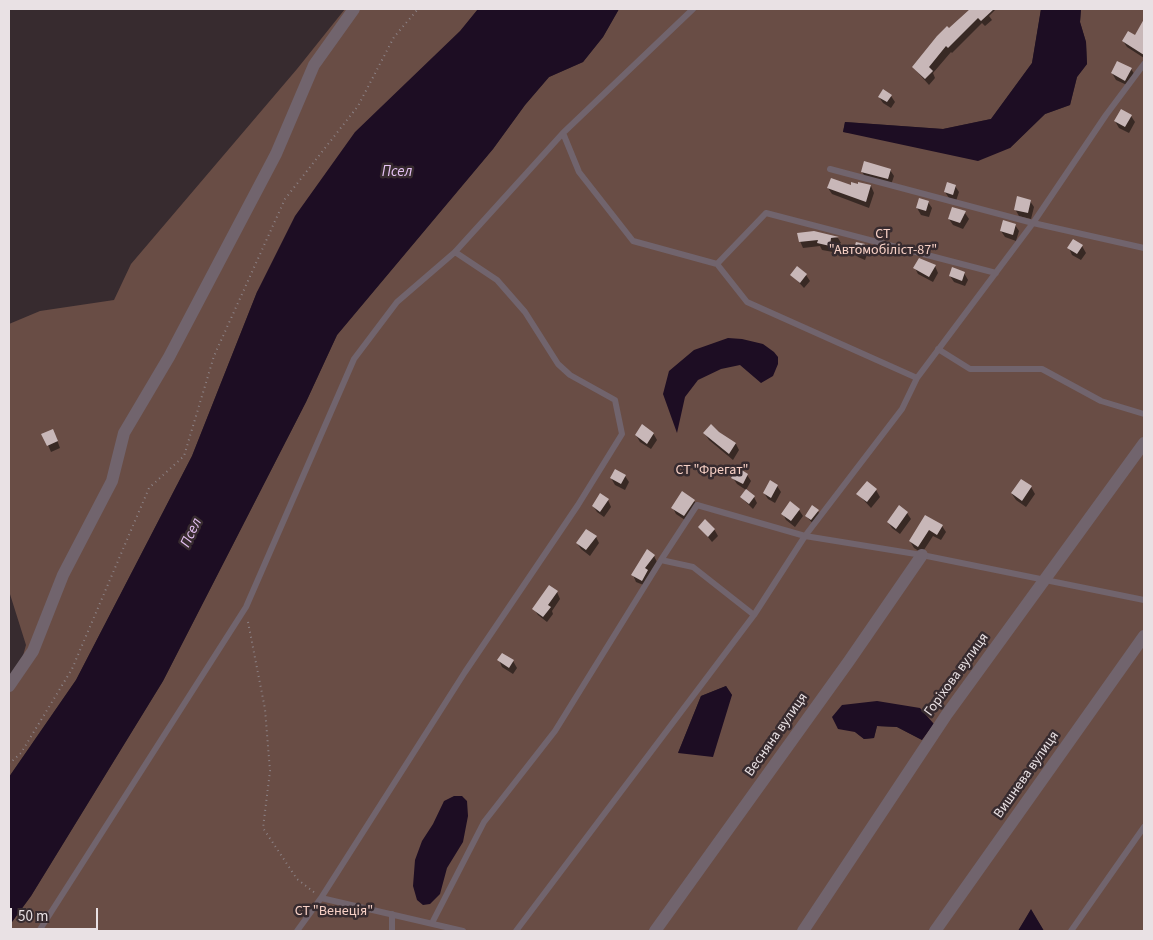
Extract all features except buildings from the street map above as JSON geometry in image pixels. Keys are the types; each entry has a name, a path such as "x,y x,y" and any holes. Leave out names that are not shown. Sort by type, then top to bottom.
{"street":[{"path":"9,686 33,650 63,575 112,481 124,433 169,357 276,154 314,65 354,9"},
{"name":"Горіхова вулиця","path":"803,931 947,714 1144,443"},
{"name":"Весняна вулиця","path":"655,931 838,677 922,555"},
{"name":"Вишнева вулиця","path":"935,931 1144,636"}],"lane":[{"path":"39,931 246,607 354,359 397,302 455,252 563,133 694,9"},
{"path":"516,931 754,615 806,536 902,409 917,378 1034,223 1106,115 1144,64"},
{"path":"563,133 579,172 632,241 717,264 747,302 917,378"},
{"path":"830,169 1034,223 1144,248"},
{"path":"717,264 766,213 996,273"},
{"path":"298,931 465,672 578,505 622,434 615,400 570,375 558,364 525,312 497,280 455,252"},
{"path":"938,349 970,369 1042,370 1101,401 1144,414"},
{"path":"432,923 484,822 555,731 697,505 806,536 922,555 1144,600"},
{"path":"661,560 693,567 754,615"},
{"path":"1071,931 1144,827"},
{"path":"321,898 463,931"},
{"path":"392,914 392,931"}],"path":[{"path":"9,764 21,754 72,670 149,488 184,456 214,356 285,199 358,106 394,37 418,9"},
{"path":"246,607 265,709 269,754 270,771 263,828 297,879 321,898"}],"green space":[{"path":"345,9 478,9 257,292 192,456 76,680 9,777 9,683 19,670 26,645 9,591 9,324 40,311 114,300 131,264 297,69"},
{"path":"619,9 1041,9 1032,63 991,119 943,129 845,122 843,132 1010,148 1045,114 1070,105 1077,77 1087,64 1086,42 1080,22 1081,9 1144,9 1144,931 1044,931 1031,910 1018,931 9,931 9,926 31,896 163,681 306,402 337,335 493,149 525,105 549,77 583,62 603,37","holes":["726,686 732,695 678,753 701,696","920,708 922,740 897,727 877,726 874,738 864,739 855,732"]}],"water":[{"name":"Псел","path":"478,9 619,9 603,37 583,62 549,77 525,105 493,149 337,335 306,402 163,681 31,896 9,926 9,777 76,680 192,456 257,292 295,216 355,132 460,31"},
{"path":"1041,9 1081,9 1080,22 1086,42 1087,64 1077,77 1070,105 1045,114 1010,148 978,161 843,132 845,122 943,129 991,119 1032,63"},
{"path":"728,338 763,344 774,352 778,357 778,364 773,376 761,383 740,365 721,369 698,380 685,397 677,433 663,394 669,371 694,350"},
{"path":"726,686 732,695 713,757 678,753 701,696"},
{"path":"877,701 920,708 934,724 922,740 897,727 877,726 874,738 864,739 855,732 838,729 832,717 842,705"},
{"path":"454,796 462,796 467,801 468,816 463,842 447,868 440,894 430,904 423,905 417,900 413,886 415,860 422,841 444,801"},
{"path":"1031,909 1044,931 1018,931"}],"park label":[{"name":"СТ \"Автомобiлiст-87\"","path":"883,244"},
{"name":"СТ \"Фрегат\"","path":"712,471"},
{"name":"СТ \"Венеція\"","path":"334,912"}]}
